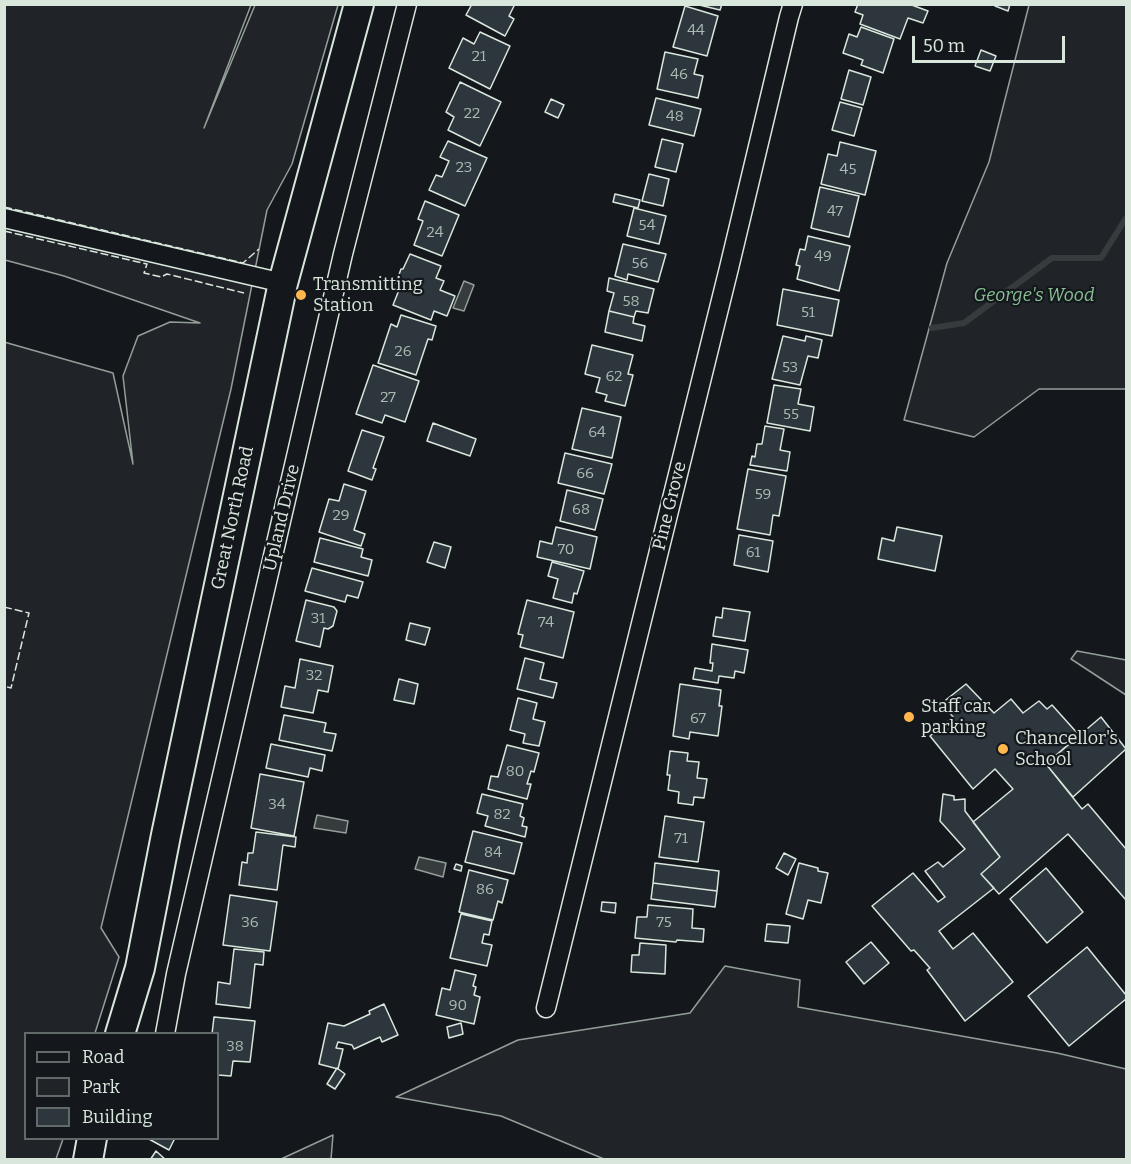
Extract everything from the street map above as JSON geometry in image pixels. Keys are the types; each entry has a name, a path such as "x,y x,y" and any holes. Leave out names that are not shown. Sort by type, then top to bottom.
{"main road":[{"name":"Great North Road","path":"121,1032 140,968 168,823 283,282 359,4"},
{"path":"88,1160 92,1140"}],"street":[{"name":"Upland Drive","path":"165,1032 210,824 343,254 407,4"},
{"name":"Pine Grove","path":"546,1008 793,4"},
{"path":"4,218 283,282"}],"green space":[{"path":"5,5 251,5 204,128 255,5 338,5 292,164 267,210 231,389 101,928 119,957 95,1032 24,1032 24,1140 63,1140 56,1159 5,1159 4,342 113,373 133,464 123,376 138,336 170,322 200,323 64,276 5,260"},
{"name":"George's Wood","path":"1029,5 1126,5 1126,389 1039,389 974,437 904,420 947,263 989,162"},
{"path":"1077,651 1126,660 1126,695 1071,659"},
{"path":"725,966 800,980 798,1007 1057,1053 1126,1069 1126,1159 604,1159 501,1116 396,1097 518,1040 690,1013"},
{"path":"333,1135 331,1159 281,1159"}],"shaded area":[{"path":"464,281 474,285 464,311 453,308"},
{"path":"317,815 348,821 346,833 314,828"},
{"path":"419,857 446,863 443,877 415,869"}],"building":[{"path":"472,4 515,4 509,16 514,19 505,36 466,15"},
{"path":"695,4 722,4 720,10"},
{"path":"858,4 909,4 928,11 923,23 908,18 900,39 860,24 863,15 855,12"},
{"path":"996,4 1010,4 1008,11 995,6"},
{"path":"685,6 718,16 707,56 673,47"},
{"path":"861,27 894,39 883,73 861,65 863,60 843,53 849,34 857,37"},
{"path":"480,32 510,46 490,89 449,68 463,38 474,44"},
{"path":"981,50 996,56 990,71 975,66"},
{"path":"665,52 698,59 694,74 703,76 698,98 657,89"},
{"path":"849,70 871,77 863,105 841,99"},
{"path":"460,82 501,102 480,146 448,130 454,117 446,112"},
{"path":"656,98 701,109 694,136 649,125"},
{"path":"551,99 564,105 558,118 545,112"},
{"path":"840,102 862,108 854,136 832,130"},
{"path":"662,139 683,144 676,172 655,167"},
{"path":"448,141 487,158 465,206 429,190 436,175 442,177 449,161 440,157"},
{"path":"840,142 876,151 865,195 821,184 828,154 837,156"},
{"path":"649,174 669,179 663,206 642,201"},
{"path":"820,187 859,196 849,237 811,228"},
{"path":"615,194 640,200 638,208 613,202"},
{"path":"425,201 459,215 442,256 414,245 423,221 418,219"},
{"path":"634,208 666,216 659,244 627,236"},
{"path":"808,236 850,246 839,291 797,279 800,266 796,265 800,249 805,250"},
{"path":"623,244 666,254 658,282 628,274 627,280 615,276"},
{"path":"410,254 441,266 436,278 444,281 440,290 455,296 447,316 434,311 431,320 393,305 401,285 396,283"},
{"path":"609,278 654,289 648,313 636,311 634,317 609,311 614,293 607,291"},
{"path":"783,289 839,300 832,336 777,325"},
{"path":"609,311 634,317 633,323 645,326 642,341 605,332"},
{"path":"401,315 436,326 432,340 428,339 416,375 378,363 391,324 397,327"},
{"path":"783,336 805,341 806,336 822,340 818,358 808,356 800,385 772,379"},
{"path":"592,345 633,355 628,374 633,375 625,406 605,401 607,395 596,392 600,378 585,374"},
{"path":"373,365 419,381 405,422 385,415 382,423 356,414"},
{"path":"774,385 801,389 798,404 814,407 810,431 767,423"},
{"path":"582,408 621,417 612,458 572,449"},
{"path":"433,423 476,439 470,456 427,441"},
{"path":"765,426 784,429 780,450 790,452 787,471 750,465 752,456 755,457 757,444 762,444"},
{"path":"362,430 384,437 373,468 376,469 372,480 348,471"},
{"path":"565,453 612,464 604,494 558,483"},
{"path":"748,469 786,476 779,516 773,515 770,535 737,529"},
{"path":"344,484 366,491 354,530 365,534 361,546 319,532 329,499 339,501"},
{"path":"567,490 603,499 595,530 560,521"},
{"path":"556,527 597,537 590,569 537,557 540,541 552,544"},
{"path":"897,527 942,536 935,571 878,559 882,538 894,541"},
{"path":"739,535 773,541 768,572 734,565"},
{"path":"320,538 363,549 361,557 372,560 368,576 314,562"},
{"path":"434,542 451,547 445,568 427,562"},
{"path":"552,562 584,571 572,603 553,598 558,579 548,576"},
{"path":"312,568 363,582 358,598 347,595 345,602 305,591"},
{"path":"306,600 334,607 337,611 333,626 328,629 324,628 320,647 296,641"},
{"path":"527,600 574,612 563,658 520,647 523,635 518,634"},
{"path":"723,608 750,612 745,641 713,636 716,617 722,618"},
{"path":"410,623 430,628 425,645 406,640"},
{"path":"712,644 748,650 744,673 735,671 734,678 719,676 718,683 693,679 695,668 712,671 713,663 710,663"},
{"path":"525,658 544,663 540,679 557,683 553,698 517,689"},
{"path":"300,659 333,666 328,692 318,690 313,713 281,707 285,686 295,688"},
{"path":"399,679 418,684 414,704 394,700"},
{"path":"680,684 721,690 719,706 722,706 718,736 690,732 689,739 673,736"},
{"name":"Chancellor's School","path":"966,684 994,713 1011,699 1023,713 1039,701 1047,709 1052,705 1079,735 1046,764 1082,809 1088,804 1126,849 1126,900 1068,834 999,894 981,874 1000,857 973,822 1013,789 995,769 973,789 930,736 953,717 942,703"},
{"path":"518,698 537,703 533,719 545,722 539,746 523,743 525,734 510,730"},
{"path":"284,715 326,723 324,732 336,734 332,751 279,740"},
{"path":"1101,717 1126,749 1073,797 1046,764"},
{"path":"271,744 325,755 322,771 310,768 308,777 266,768"},
{"path":"507,745 539,753 534,772 531,771 527,784 531,784 527,799 488,789 491,776 498,777"},
{"path":"670,751 688,753 687,761 699,762 697,778 707,779 704,798 694,797 693,805 678,803 679,792 668,790"},
{"path":"260,774 304,782 294,836 251,828"},
{"path":"482,794 523,804 520,816 524,818 522,826 527,827 525,837 485,826 488,816 477,813"},
{"path":"943,794 954,796 954,800 965,799 965,811 1000,857 981,874 994,888 939,931 953,949 973,933 1013,982 965,1021 927,970 930,968 914,950 911,951 872,906 913,873 938,902 945,897 925,871 938,862 943,867 965,849 940,821"},
{"path":"665,816 704,822 698,862 659,857"},
{"path":"473,831 522,843 514,874 465,862"},
{"path":"256,832 296,837 295,847 283,845 277,890 239,885 242,862 247,863 248,853 253,853"},
{"path":"784,853 796,859 788,875 776,868"},
{"path":"655,863 719,871 717,891 653,883"},
{"path":"799,863 828,873 821,903 808,900 803,919 786,914"},
{"path":"456,864 462,866 461,871 454,869"},
{"path":"1046,868 1083,912 1047,943 1010,899"},
{"path":"469,870 508,880 502,903 498,901 493,920 459,912"},
{"path":"653,883 717,891 715,907 651,899"},
{"path":"230,895 277,902 270,951 223,945"},
{"path":"602,902 616,903 615,913 601,911"},
{"path":"648,905 693,909 692,928 704,929 703,942 635,938 637,917 647,917"},
{"path":"461,914 492,921 489,935 484,934 482,943 492,945 487,966 450,958"},
{"path":"767,924 790,926 788,943 765,941"},
{"path":"871,942 889,963 864,984 846,962"},
{"path":"640,943 666,945 665,974 631,972 632,955 639,955"},
{"path":"1087,947 1126,995 1126,999 1069,1046 1028,996"},
{"path":"234,949 264,952 263,965 255,964 250,1008 216,1004 218,982 230,984"},
{"path":"455,970 476,975 473,986 476,987 474,995 480,997 474,1024 436,1015 442,988 450,990"},
{"path":"384,1004 398,1035 382,1042 380,1037 354,1049 352,1045 338,1042 336,1048 343,1049 338,1069 319,1064 328,1023 344,1026 370,1014 369,1011"},
{"path":"214,1017 255,1021 250,1062 233,1061 231,1076 219,1075 219,1032 212,1032"},
{"path":"461,1023 463,1034 449,1038 447,1027"},
{"path":"337,1068 345,1074 335,1089 327,1084"},
{"path":"151,1140 174,1140 169,1150"},
{"path":"156,1151 166,1160 150,1160"}],"waterway":[{"path":"932,328 964,323 1052,258 1101,258 1126,218"}],"fence":[{"path":"4,207 243,263 259,249"},
{"path":"4,231 147,264 144,273 161,277 167,274 244,293"},
{"path":"4,607 29,613 11,688 4,686"}],"place":[{"name":"Transmitting Station","path":"301,295"},
{"name":"Staff car parking","path":"909,717"},
{"name":"Chancellor's School","path":"1003,749"}]}
